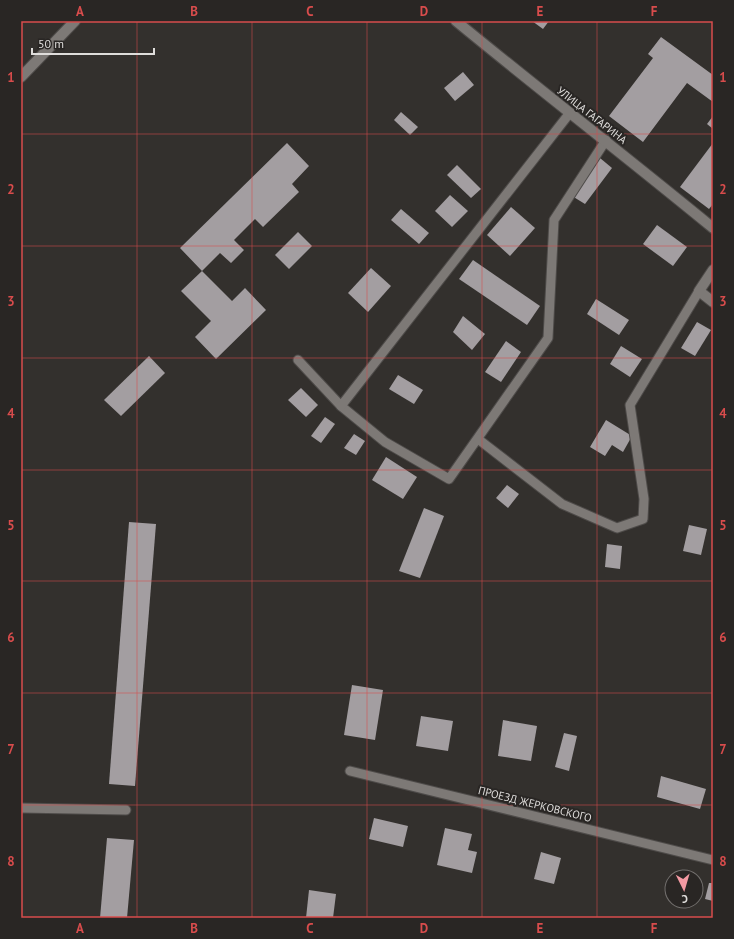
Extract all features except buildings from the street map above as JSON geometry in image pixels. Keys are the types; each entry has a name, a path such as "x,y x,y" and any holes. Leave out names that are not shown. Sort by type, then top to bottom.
{"street":[{"path":"21,77 75,21"},
{"name":"УЛИЦА ГАГАРИНА","path":"456,21 569,114 606,140 713,228"},
{"path":"713,270 699,291 713,302"}],"lane":[{"path":"341,406 569,114"},
{"path":"298,360 341,406 385,442 449,479 548,338 554,220 606,140"},
{"path":"478,439 562,504 617,528 643,519 644,499 630,405 699,291"},
{"name":"ПРОЕЗД ЖЕРКОВСКОГО","path":"350,771 713,860"},
{"path":"21,808 126,810"}]}
